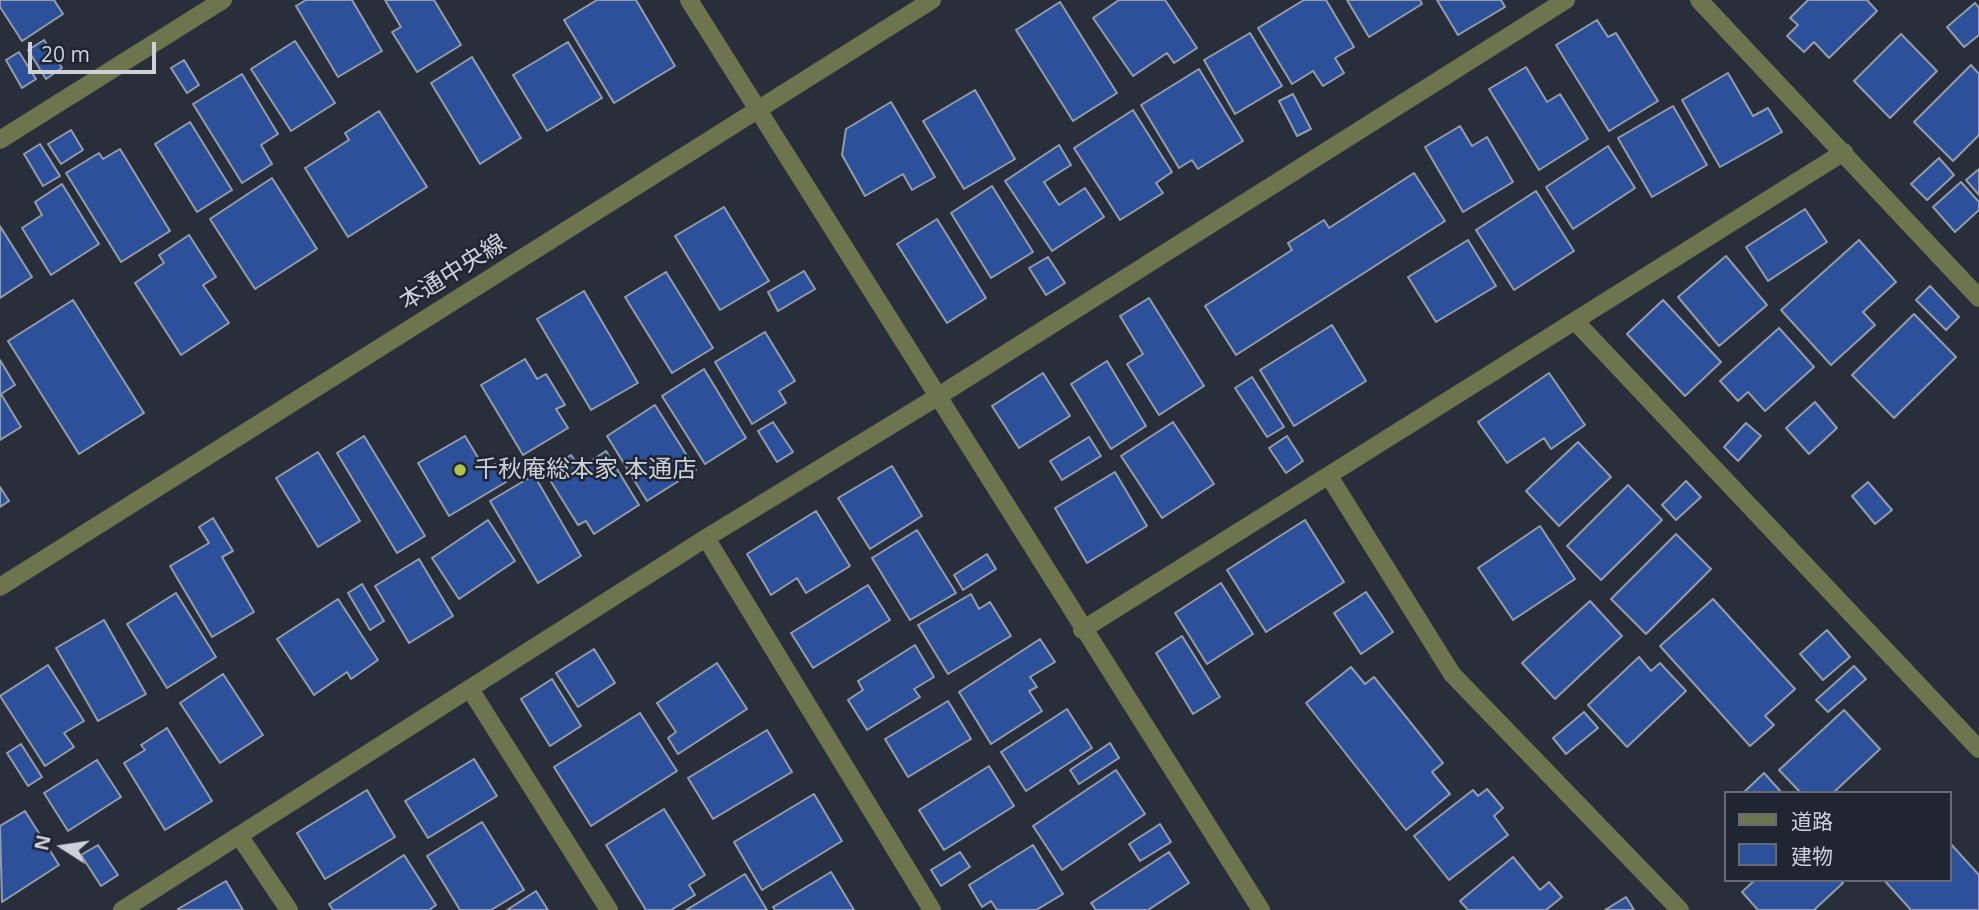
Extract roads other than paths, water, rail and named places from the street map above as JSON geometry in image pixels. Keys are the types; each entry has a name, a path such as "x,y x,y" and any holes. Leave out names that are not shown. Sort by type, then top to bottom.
{"street":[{"path":"0,139 223,0"},
{"path":"689,0 1082,630 1261,910"},
{"name":"本通中央線","path":"0,587 932,0"},
{"path":"122,910 706,538 937,397 1566,0"},
{"path":"1699,0 1979,298"},
{"path":"1082,630 1844,152"},
{"path":"1576,321 1979,749"},
{"path":"1329,476 1452,674 1681,910"},
{"path":"706,538 932,910"},
{"path":"470,689 609,910"},
{"path":"240,837 289,910"}],"place":[{"name":"千秋庵総本家 本通店","path":"460,470"}]}
